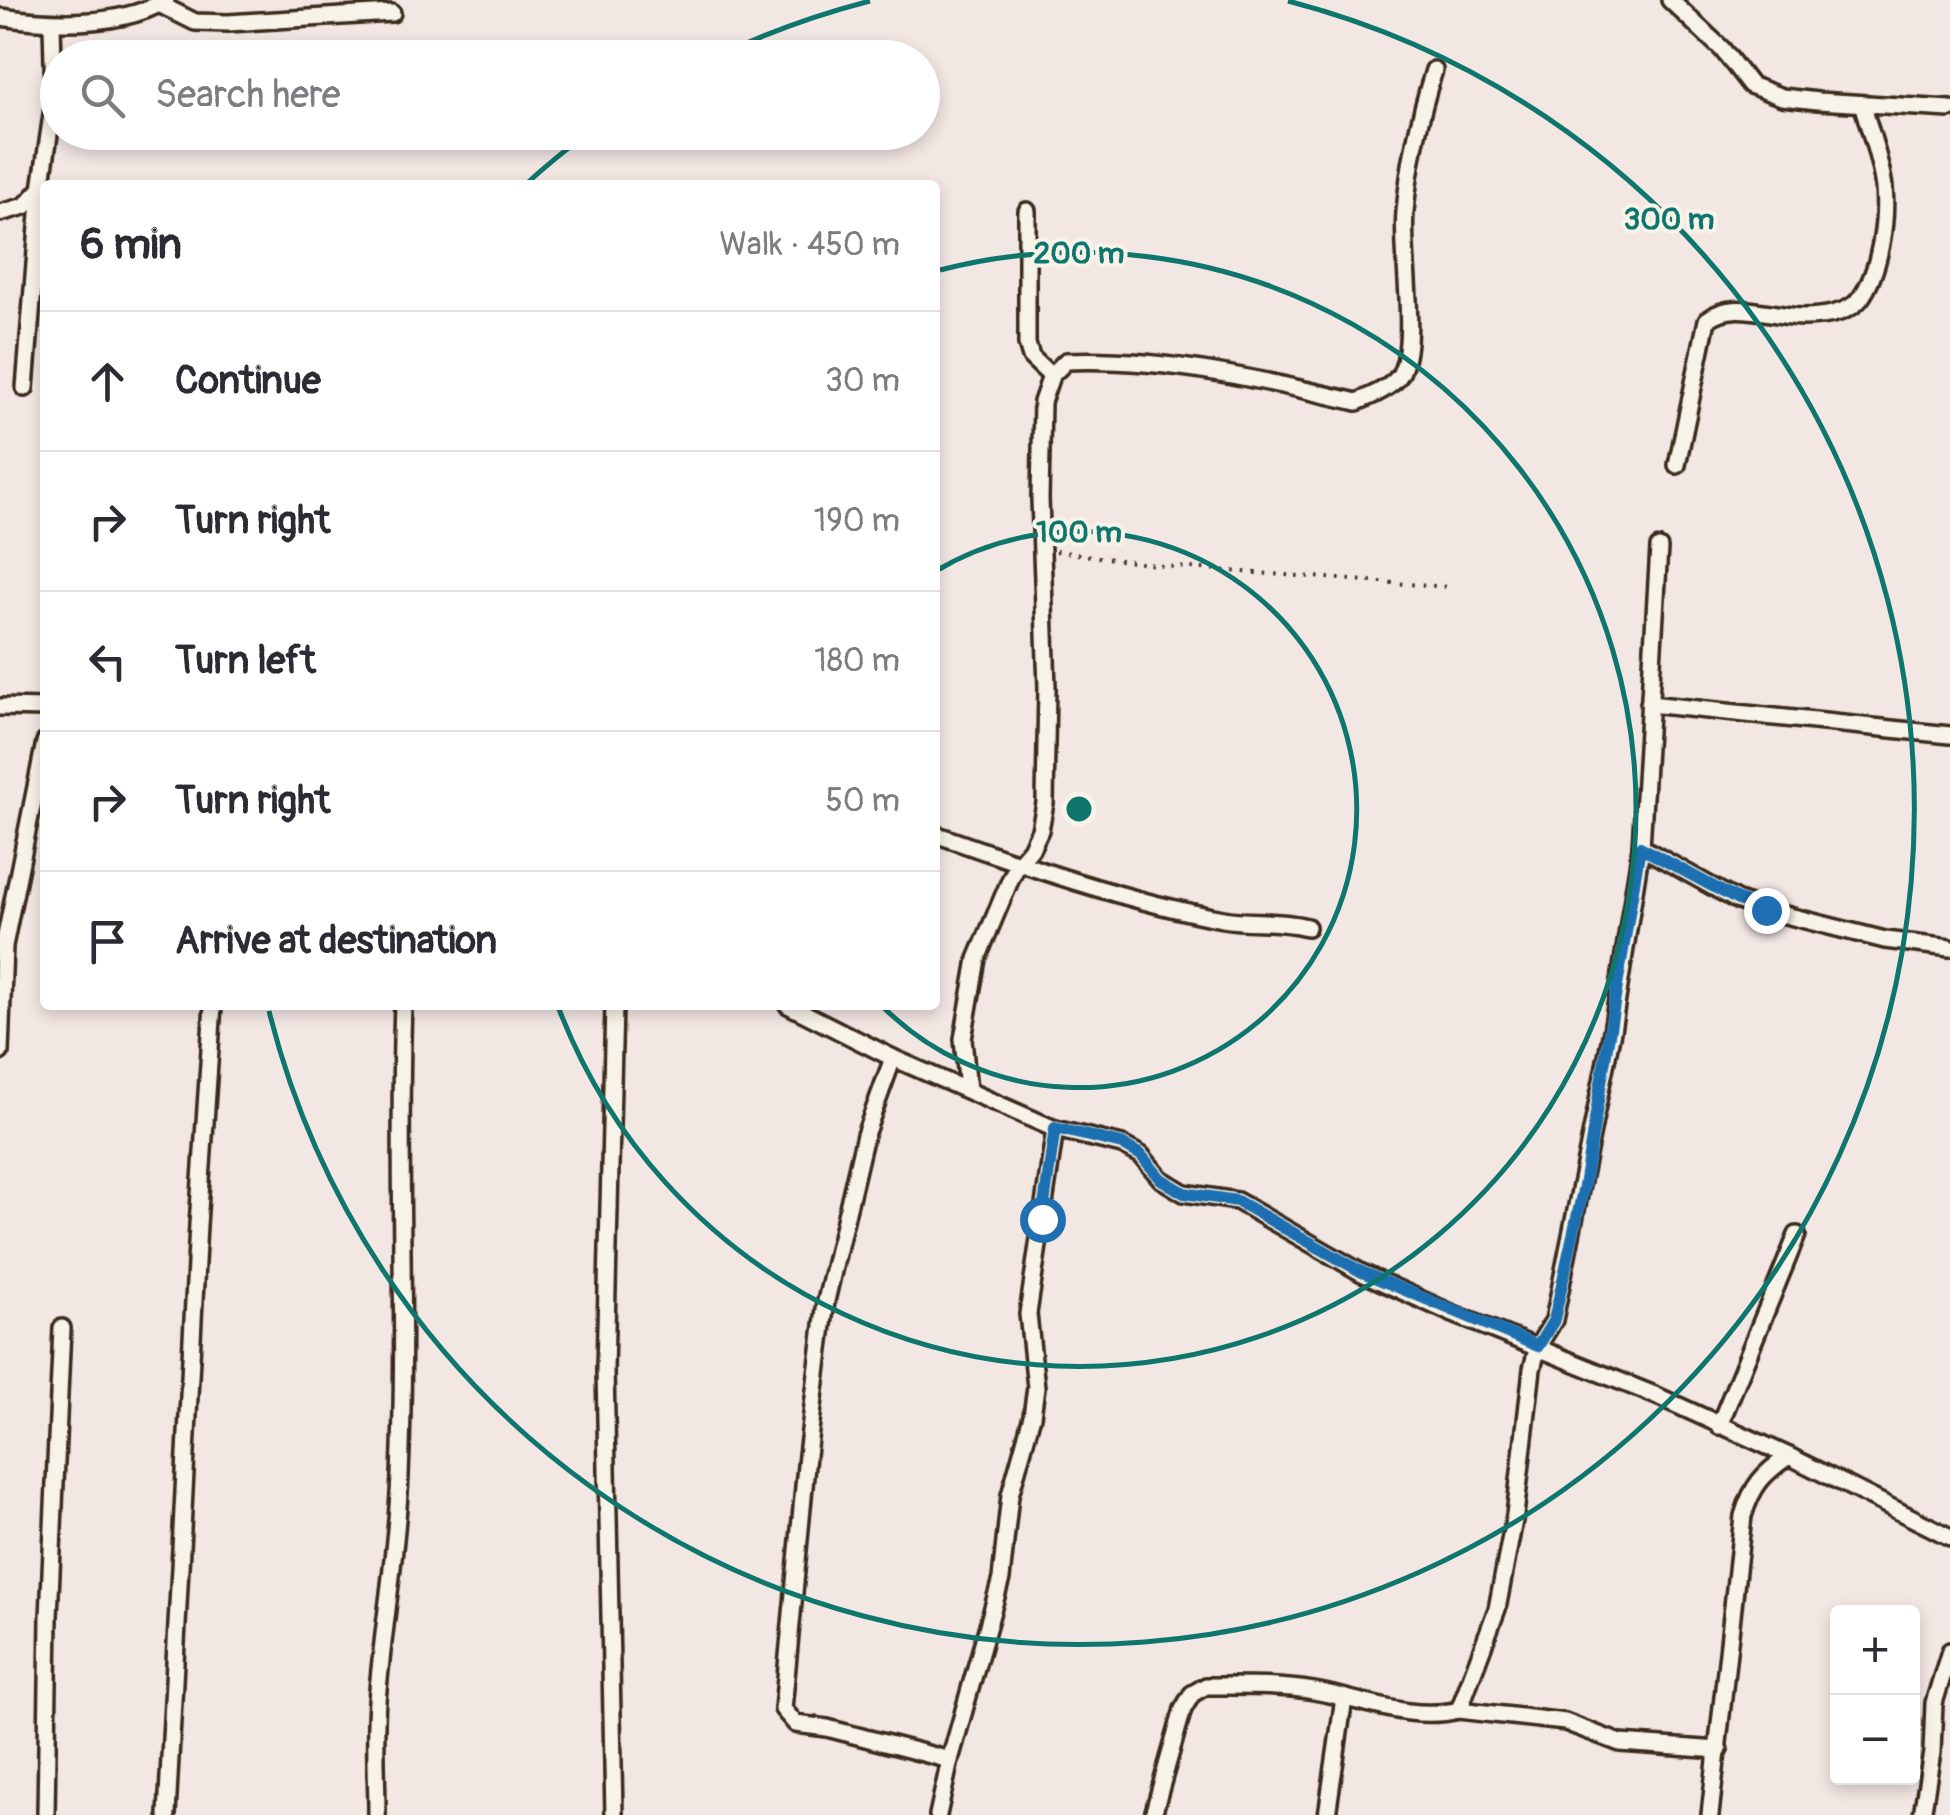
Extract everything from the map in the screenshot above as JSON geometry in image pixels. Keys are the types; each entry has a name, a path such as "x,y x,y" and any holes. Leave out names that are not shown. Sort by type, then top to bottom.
{"street":[{"path":"1670,0 1722,49 1750,85 1782,97 1863,106 1950,109"},
{"path":"0,17 52,24 125,16 162,2 194,22 392,13"},
{"path":"52,24 52,40"},
{"path":"968,1090 962,1039 977,959 1018,864 1036,840 1045,803 1042,402 1051,376 1066,361 1153,366 1274,382 1357,402 1389,385 1400,375 1406,352 1404,213 1424,102 1434,70"},
{"path":"1677,466 1706,320 1717,311 1743,309 1801,317 1834,314 1858,302 1872,274 1884,212 1884,185 1863,106"},
{"path":"44,180 48,150"},
{"path":"0,213 25,206 40,192"},
{"path":"1027,211 1027,344 1031,357 1051,376"},
{"path":"25,388 40,222"},
{"path":"1459,1710 1496,1608 1515,1515 1527,1395 1538,1346 1554,1320 1584,1186 1640,847 1659,548"},
{"path":"1649,704 1950,734"},
{"path":"0,707 40,708"},
{"path":"0,1052 4,946 40,767"},
{"path":"940,836 1018,864 1226,920 1280,920 1307,927"},
{"path":"1640,847 1738,900 1766,910 1885,940 1950,948"},
{"path":"167,1815 213,1010"},
{"path":"377,1815 376,1704 400,1474 404,1351 403,1010"},
{"path":"614,1010 605,1369 614,1815"},
{"path":"798,1010 893,1058 1055,1128 1122,1144 1141,1155 1161,1179 1184,1193 1237,1201 1362,1272 1789,1456 1950,1537"},
{"path":"893,1058 865,1135 826,1301 782,1709 796,1724 827,1728 950,1760"},
{"path":"938,1815 997,1597 1010,1495 1032,1416 1036,1387 1028,1314 1055,1128"},
{"path":"1720,1426 1797,1235"},
{"path":"46,1815 49,1617 62,1328"},
{"path":"1710,1815 1743,1516 1750,1492 1763,1473 1789,1456"},
{"path":"1922,1815 1932,1752 1934,1703 1950,1651"},
{"path":"1153,1815 1183,1709 1192,1694 1206,1686 1312,1690 1437,1716 1459,1710 1552,1719 1620,1743 1718,1750"},
{"path":"1327,1815 1344,1698"}],"path":[{"path":"1042,550 1162,566 1450,587"}],"route":[{"path":"1042,1219 1055,1128 1122,1144 1141,1155 1161,1179 1184,1193 1237,1201 1362,1272 1538,1346 1554,1320 1584,1186 1640,847 1738,900 1766,910"}]}
